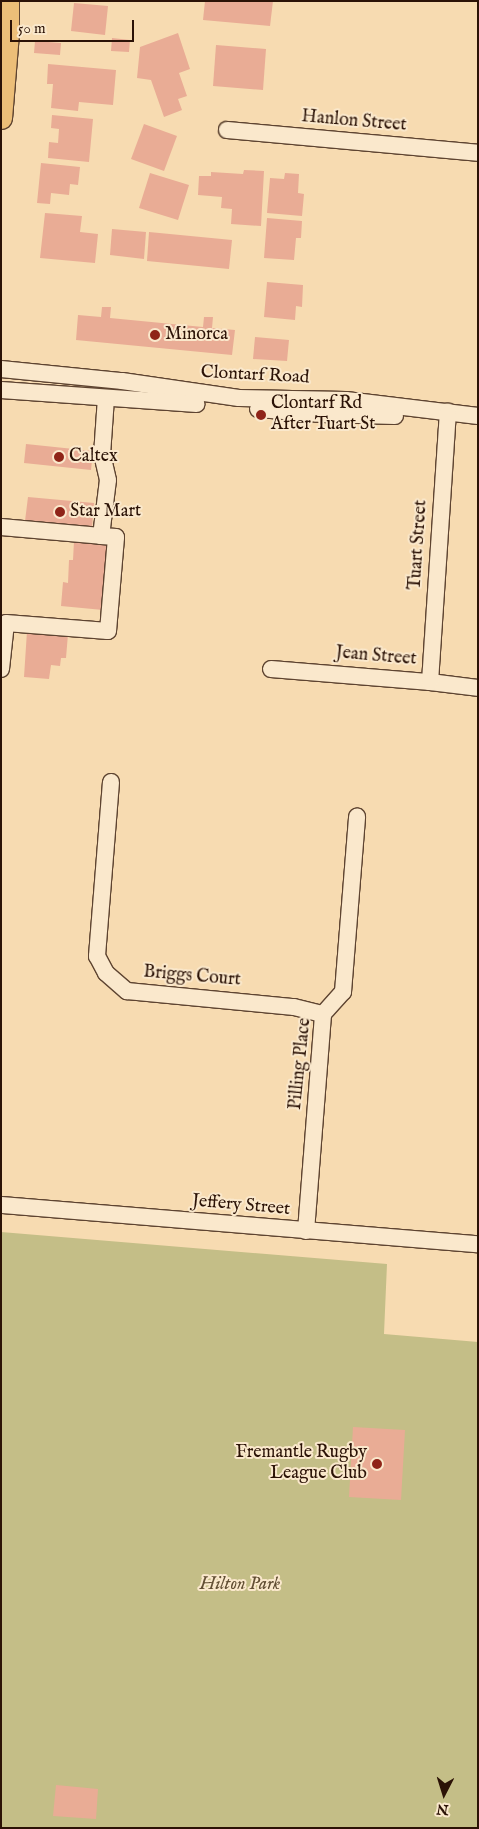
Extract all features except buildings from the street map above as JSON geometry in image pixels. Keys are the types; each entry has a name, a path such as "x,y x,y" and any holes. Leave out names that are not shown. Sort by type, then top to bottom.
{"main road":[{"path":"1,118 8,33 8,1"},
{"path":"8,33 14,1"}],"street":[{"name":"Hanlon Street","path":"227,130 478,154"},
{"name":"Clontarf Road","path":"1,369 122,381 239,398 330,399 448,417 478,425"},
{"name":"Clontarf Road","path":"1,390 155,400 298,413 478,416"},
{"path":"101,536 108,480 102,455 106,398"},
{"name":"Tuart Street","path":"430,682 448,417"},
{"path":"1,527 116,537 108,631 6,623 2,645 2,668"},
{"name":"Jean Street","path":"271,669 430,682 478,688"},
{"name":"Briggs Court","path":"112,782 97,956 106,973 127,991 294,1007 323,1014"},
{"name":"Pilling Place","path":"306,1231 323,1014 343,992 357,817"},
{"name":"Jeffery Street","path":"1,1205 478,1244"}],"green space":[{"name":"Hilton Park","path":"1,1232 387,1264 384,1334 478,1342 478,1828 1,1828"}],"place":[{"name":"Minorca","path":"155,335"},
{"name":"Clontarf Rd After Tuart St","path":"261,415"},
{"name":"Caltex","path":"59,457"},
{"name":"Star Mart","path":"60,512"},
{"name":"Fremantle Rugby League Club","path":"377,1464"}]}
